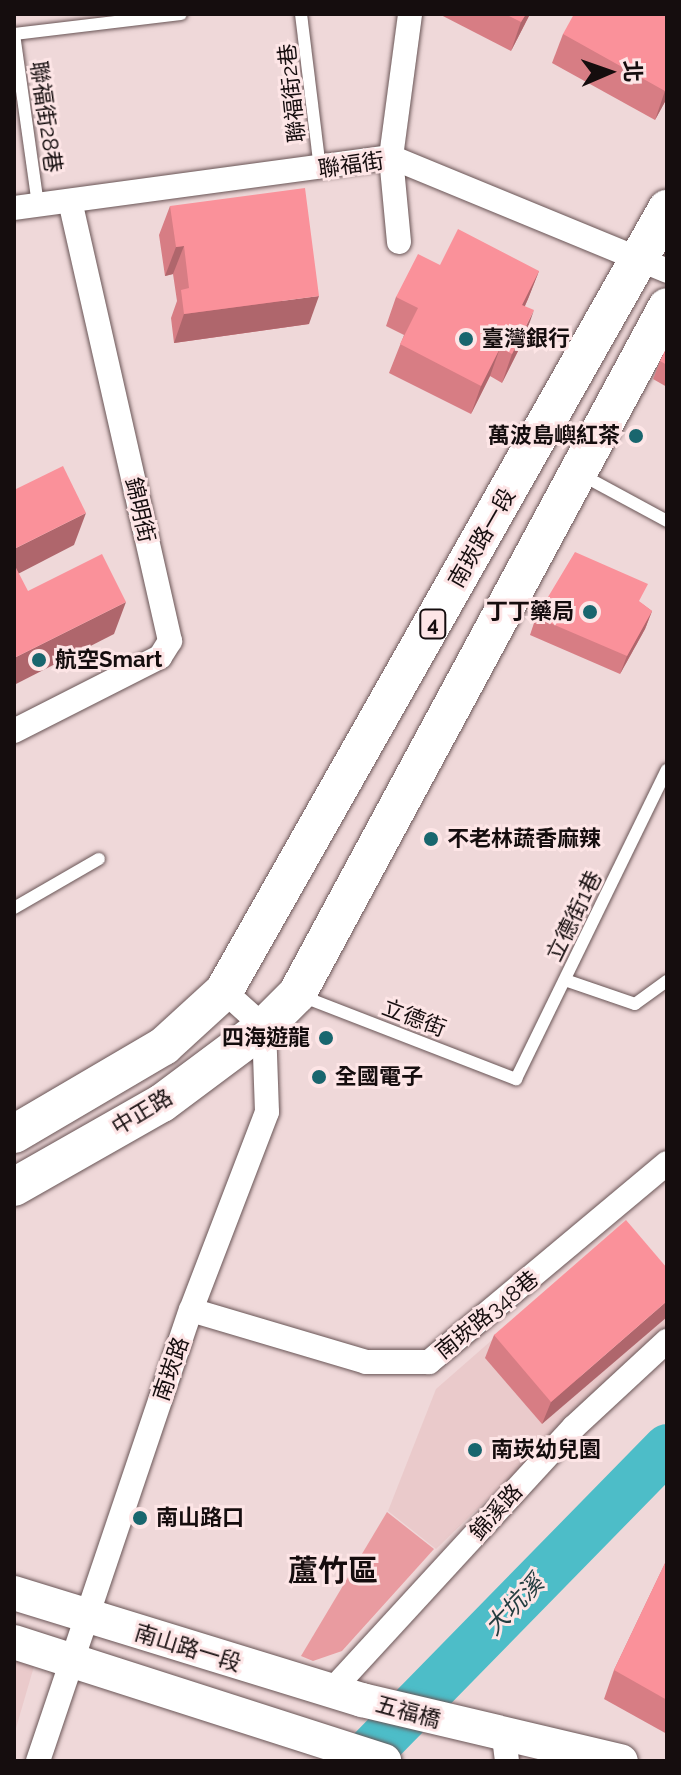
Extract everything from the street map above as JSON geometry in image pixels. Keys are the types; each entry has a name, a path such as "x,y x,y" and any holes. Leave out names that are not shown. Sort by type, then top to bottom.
{"main road":[{"name":"南崁路一段","path":"224,991 654,263 667,209"},
{"path":"264,1027 297,994 667,307"},
{"name":"中正路","path":"14,1134 164,1046 224,991"},
{"name":"中正路","path":"14,1187 162,1103 264,1027"}],"street":[{"path":"399,242 391,157 410,14"},
{"name":"聯福街","path":"26,206 320,169 391,157 654,263"},
{"name":"錦明街","path":"14,731 160,657 170,641 70,201"},
{"path":"224,991 264,1027"},
{"name":"南崁路","path":"38,1761 191,1310 267,1112 264,1027"},
{"name":"南崁路348巷","path":"191,1310 366,1362 429,1362 586,1234 667,1163"},
{"name":"錦溪路","path":"347,1695 574,1427 667,1341"},
{"name":"南山路一段","path":"14,1593 347,1695"},
{"path":"14,1642 384,1761"},
{"name":"五福橋","path":"347,1695 454,1724 506,1749"},
{"path":"506,1749 621,1761"}],"lane":[{"path":"14,34 181,14"},
{"name":"聯福街2巷","path":"301,14 320,169"},
{"name":"聯福街28巷","path":"14,34 26,206"},
{"path":"578,473 667,521"},
{"name":"立德街1巷","path":"516,1079 667,770"},
{"path":"14,908 99,859"},
{"path":"565,980 635,1004 667,981"},
{"name":"立德街","path":"297,994 516,1079"}],"shaded area":[{"name":"南崁幼兒園","path":"614,1233 667,1290 667,1326 436,1549 388,1511 436,1389"},
{"path":"387,1512 434,1549 342,1651 313,1661 301,1656"},
{"path":"14,1650 37,1656 14,1735"}],"building":[{"path":"505,14 526,14 521,22"},
{"path":"574,14 667,14 665,91 563,34"},
{"path":"305,188 319,296 184,314 181,290 189,288 184,246 176,247 170,206"},
{"path":"458,229 539,271 522,305 534,310 512,354 500,348 481,386 400,344 418,308 396,297 418,254 440,265"},
{"path":"667,347 667,365 660,361"},
{"path":"63,466 86,513 14,549 14,490"},
{"name":"丁丁藥局","path":"575,552 648,584 639,601 652,611 627,656 536,617"},
{"path":"102,554 126,602 14,658 14,564 28,591"},
{"path":"626,1220 667,1268 667,1301 551,1402 494,1335"},
{"path":"667,1559 667,1700 614,1670"}],"waterway":[{"name":"大坑溪","path":"361,1761 667,1448"}],"place":[{"name":"臺灣銀行","path":"466,339"},
{"name":"萬波島嶼紅茶","path":"636,436"},
{"name":"丁丁藥局","path":"590,612"},
{"name":"航空Smart","path":"39,660"},
{"name":"不老林蔬香麻辣","path":"431,839"},
{"name":"四海遊龍","path":"326,1038"},
{"name":"全國電子","path":"319,1077"},
{"name":"南崁幼兒園","path":"475,1450"},
{"name":"南山路口","path":"140,1518"}],"district":[{"name":"蘆竹區","path":"333,1571"}]}
